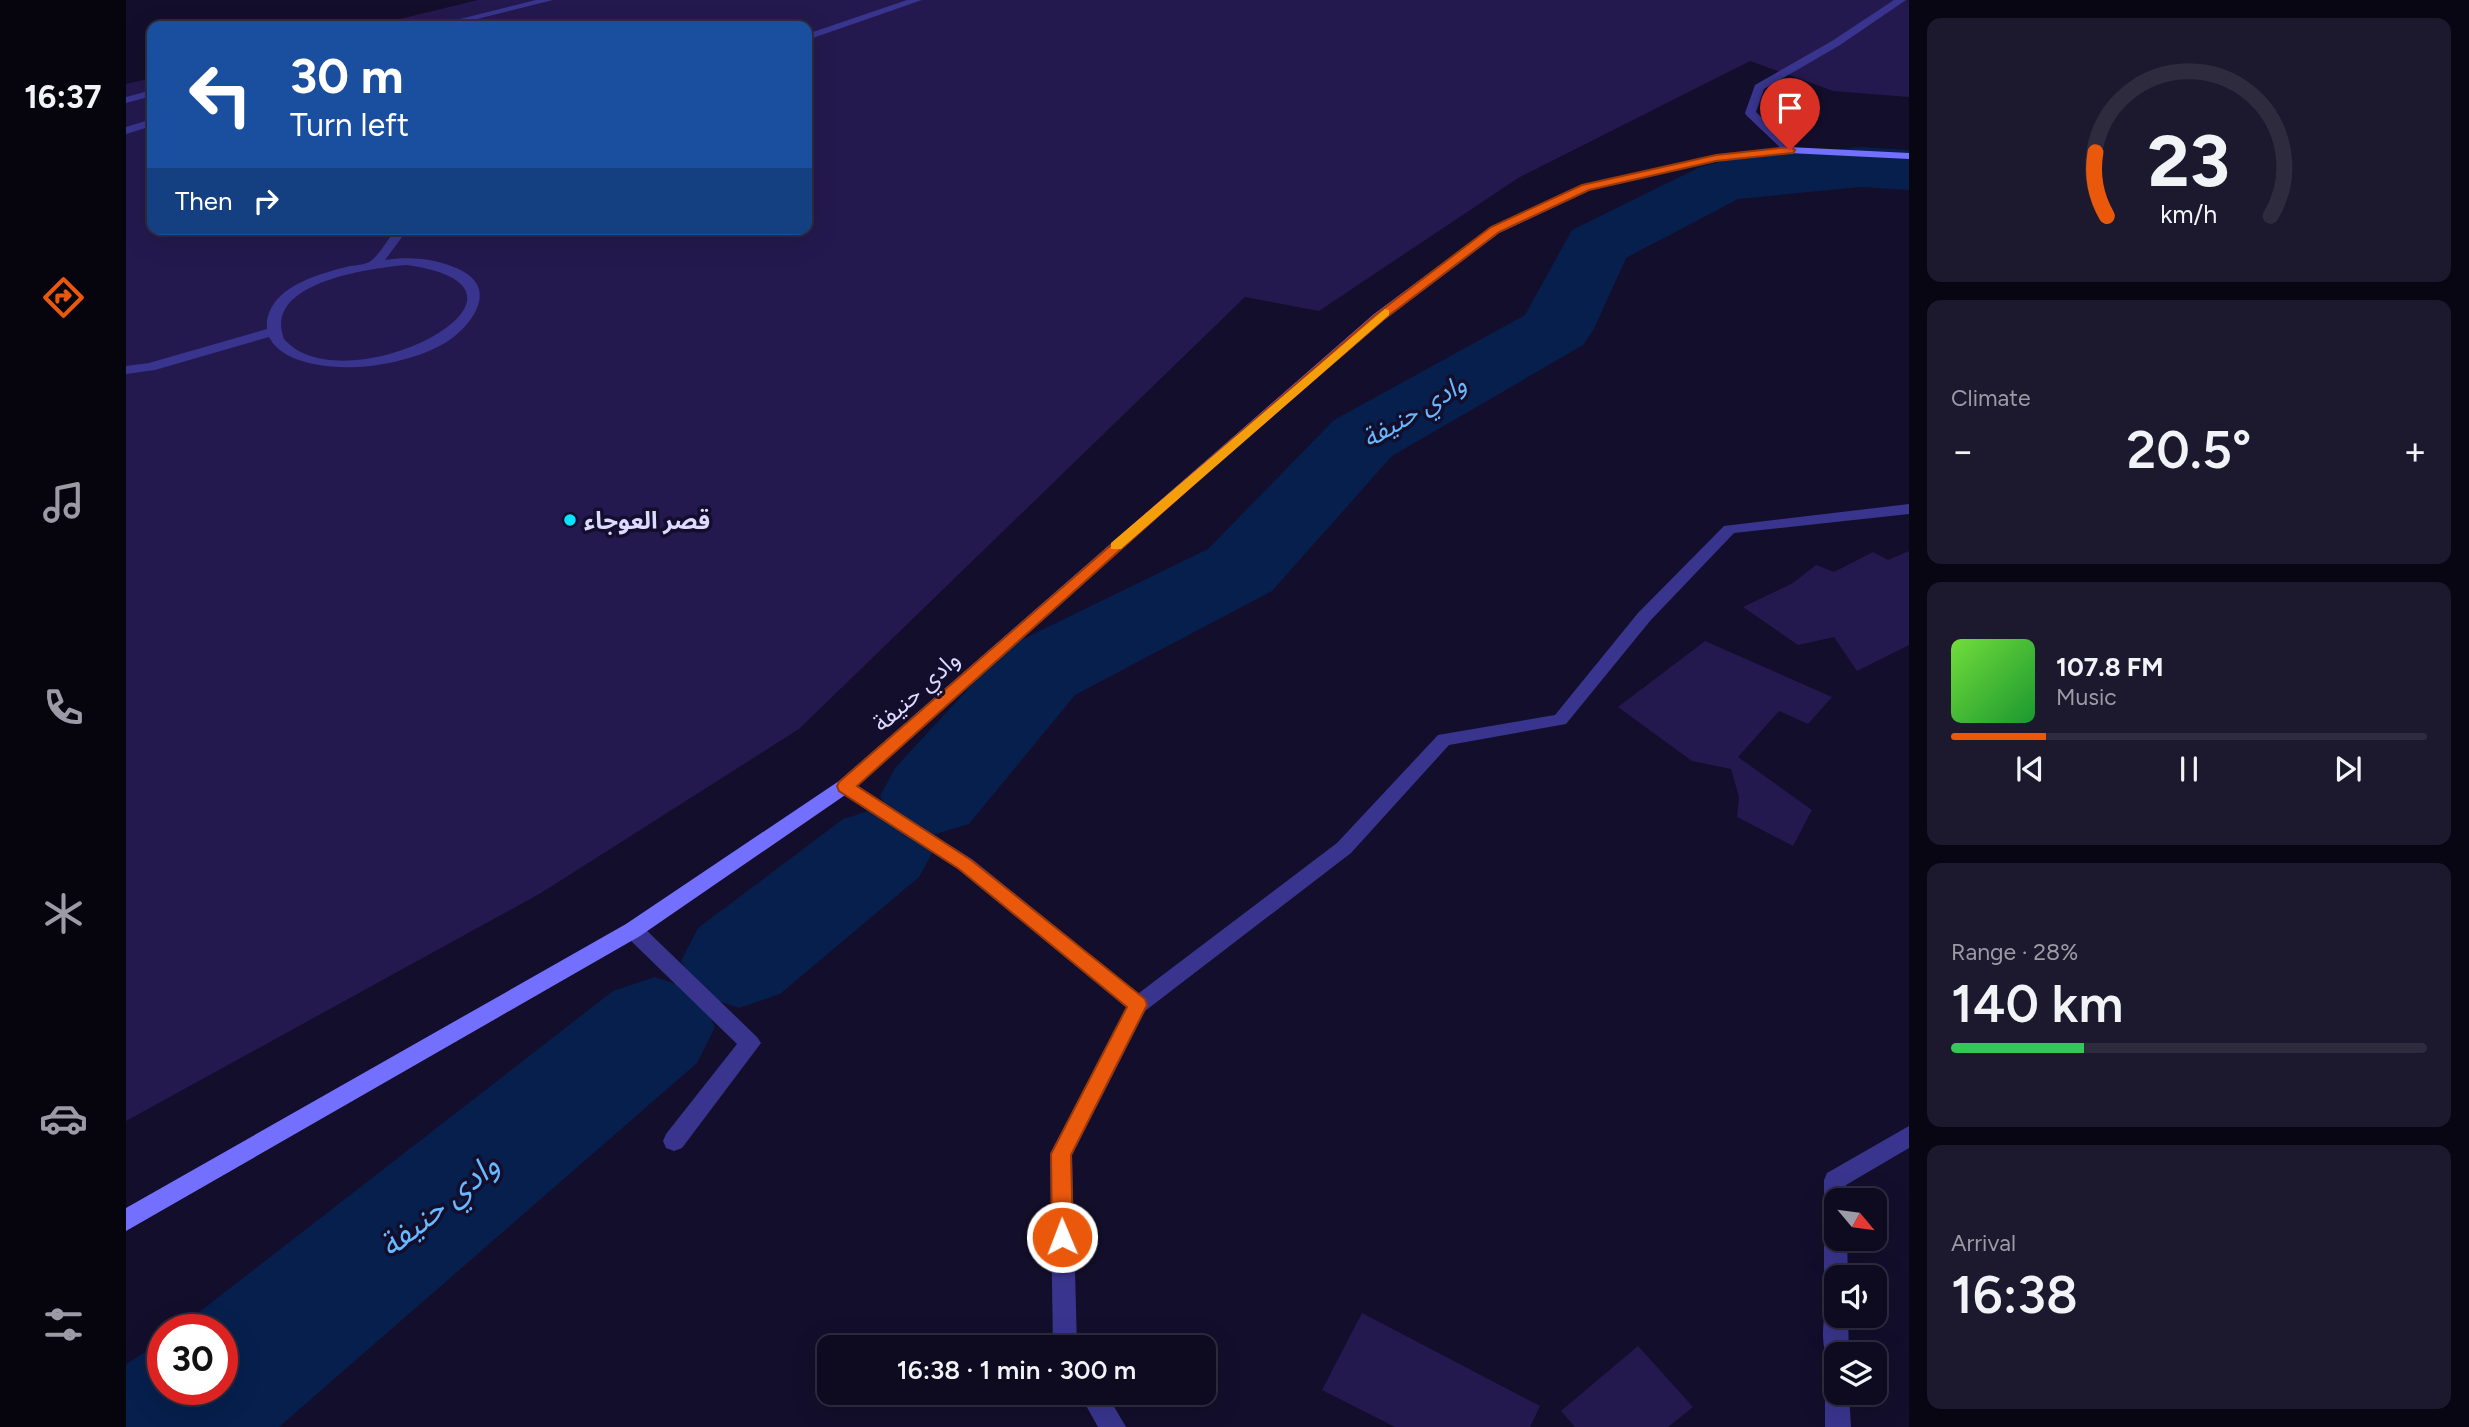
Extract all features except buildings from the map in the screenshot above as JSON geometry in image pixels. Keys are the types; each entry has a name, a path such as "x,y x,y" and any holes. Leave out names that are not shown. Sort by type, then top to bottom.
{"main road":[{"name":"وادي حنيفة","path":"126,1220 634,930 845,786 1368,326 1495,230 1586,187 1716,158 1790,150 1909,156"}],"street":[{"path":"458,21 548,0"},
{"path":"812,35 917,0"},
{"path":"1790,150 1750,113 1759,87 1836,43 1901,0"},
{"path":"126,100 147,94"},
{"path":"126,131 147,124"},
{"path":"377,262 397,235"},
{"path":"377,262 435,264 457,272 471,285 475,299 468,316 452,332 427,347 395,358 361,363 328,363 301,358 282,346 273,332 275,314 289,297 313,281 343,269 377,262"},
{"path":"126,370 150,367 273,332"},
{"path":"126,380 150,367"},
{"path":"1065,1335 1061,1154 1138,1005 1344,848 1444,740 1560,720 1644,617 1729,529 1909,509"},
{"path":"845,786 965,864 1138,1005"},
{"path":"634,930 750,1043 674,1141"},
{"path":"1836,1265 1835,1180 1909,1136"},
{"path":"1099,1405 1113,1427"},
{"path":"1837,1405 1838,1427"}],"waterway":[{"name":"وادي حنيفة","path":"932,796 1041,671 1240,570 1363,438 1556,329 1597,245 1723,181 1861,167 1909,170"},
{"name":"وادي حنيفة","path":"739,961 881,848"},
{"name":"وادي حنيفة","path":"238,1370 655,1027"},
{"name":"وادي حنيفة","path":"157,1427 194,1405"}],"slow traffic":[{"path":"1116,546 1385,313"}],"place":[{"name":"قصر العوجاء","path":"570,520"}],"route":[{"path":"1062,1237 1061,1154 1138,1005 965,864 845,786 1379,317 1495,230 1586,187 1716,158 1790,150"}]}
